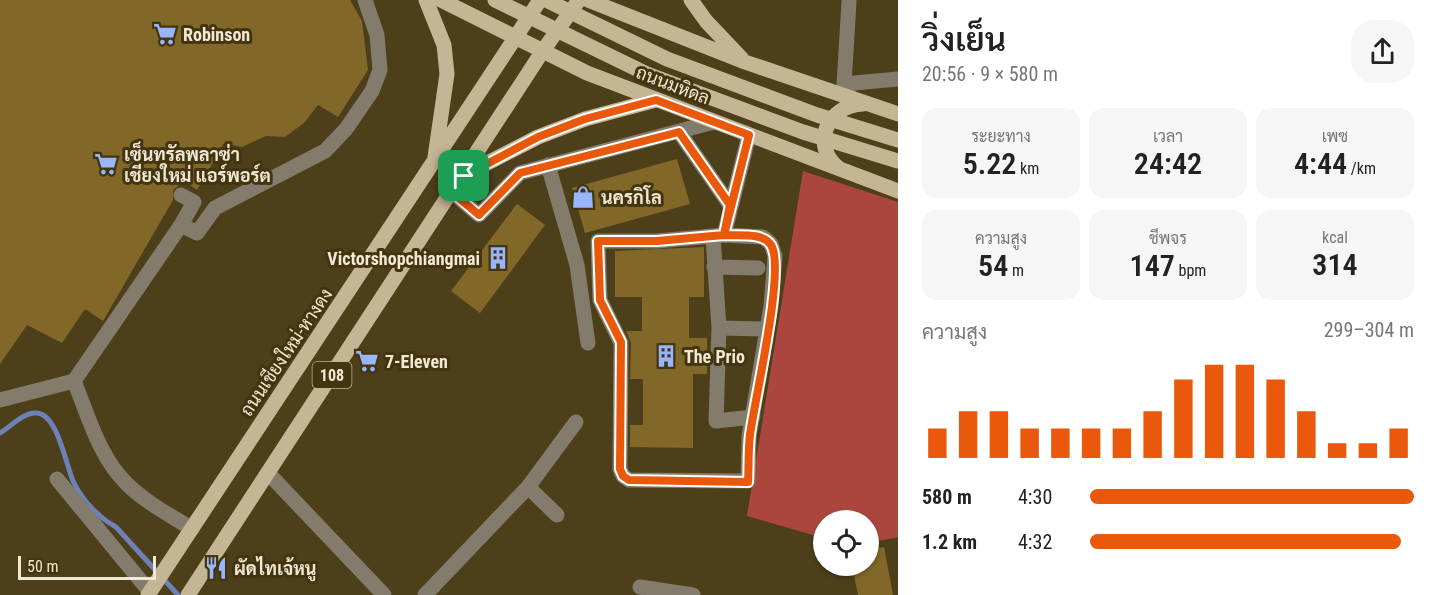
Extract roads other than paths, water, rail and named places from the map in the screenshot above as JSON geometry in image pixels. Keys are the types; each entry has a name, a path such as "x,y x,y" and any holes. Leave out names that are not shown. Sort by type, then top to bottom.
{"main road":[{"path":"426,0 444,45 447,74 434,163"},
{"name":"ถนนมหิดล","path":"441,0 587,74 898,191"},
{"name":"ถนนมหิดล","path":"495,0 647,74 803,132 898,161"},
{"name":"108","path":"515,39 540,0"},
{"name":"ถนนมหิดล","path":"546,0 667,59 817,115 898,140"},
{"name":"108","path":"188,595 453,193 542,52 579,0"},
{"path":"588,0 745,63 898,114"},
{"path":"691,0 706,21 745,63"},
{"name":"ถนนเชียงใหม่-หางดง","path":"149,594 515,39"},
{"path":"464,176 538,137 585,119 656,100"},
{"path":"842,171 833,164 826,153 823,141 825,129 829,119 838,111 859,101"}],"street":[{"path":"181,225 197,233 215,208 325,151 346,129 372,92 380,70 377,35 365,0"},
{"path":"849,2 844,84 859,101"},
{"path":"844,84 898,79"},
{"path":"453,193 479,215 520,173 714,122"},
{"path":"679,132 730,205"},
{"path":"749,135 730,205 718,236 714,267 719,328 716,420 753,417"},
{"path":"548,165 577,264 588,342"},
{"path":"0,400 74,381 181,225 194,202 181,195"},
{"path":"718,236 763,237 771,244 775,256 753,417 748,482 629,480 623,476 620,469 621,342 600,300 598,241 657,241 718,236"},
{"path":"714,267 758,268"},
{"path":"719,328 766,329"},
{"path":"74,381 111,465 127,484 192,529"},
{"path":"425,595 528,487 576,422"},
{"path":"268,473 384,595"},
{"path":"57,479 149,594"},
{"path":"528,487 557,515"},
{"path":"640,587 693,595"}],"waterway":[{"path":"0,433 31,413 44,415 56,431 74,483 82,496 98,514 116,527 178,595"}],"place":[{"name":"Robinson","path":"165,34"},
{"name":"เซ็นทรัลพลาซ่า เชียงใหม่ แอร์พอร์ต","path":"106,164"},
{"name":"นครกิโล","path":"583,197"},
{"name":"Victorshopchiangmai","path":"498,258"},
{"name":"The Prio","path":"666,356"},
{"name":"7-Eleven","path":"367,361"},
{"name":"ผัดไทเจ้หนู","path":"216,568"}]}
